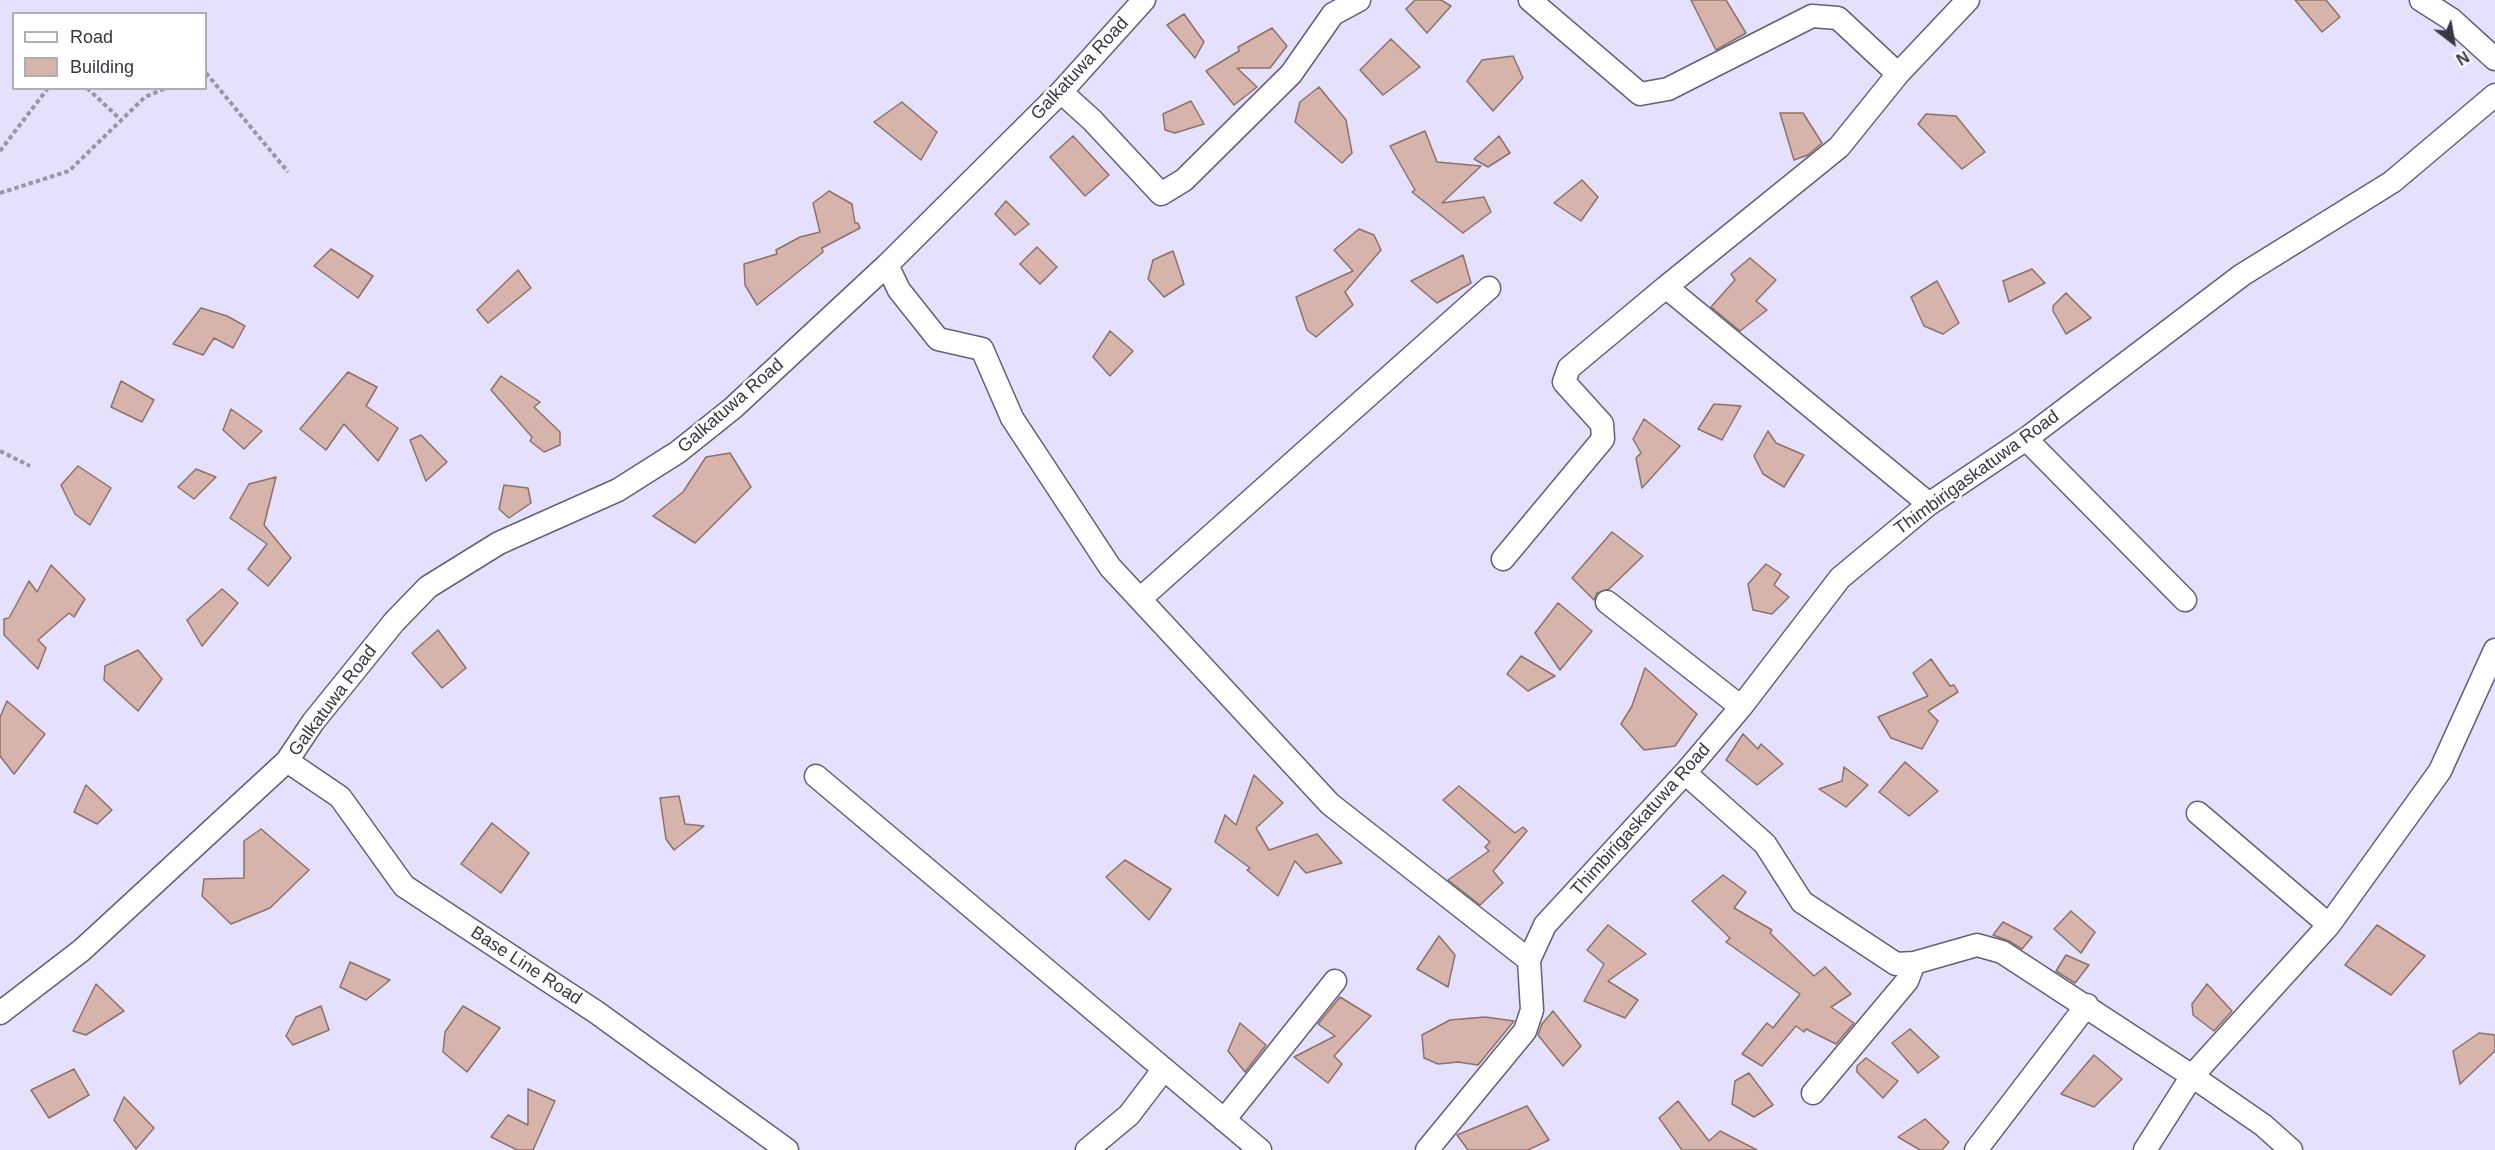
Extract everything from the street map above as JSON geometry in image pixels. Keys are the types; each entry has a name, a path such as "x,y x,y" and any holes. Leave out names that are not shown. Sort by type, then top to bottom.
{"street":[{"name":"Galkatuwa Road","path":"0,1013 82,950 287,761 313,722 394,622 428,587 499,543 618,490 678,452 733,408 887,265 1061,92 1144,0"},
{"path":"1061,92 1092,120 1161,194 1184,180 1291,74 1333,14 1359,0"},
{"path":"1530,0 1640,94 1668,89 1812,15 1838,18 1898,74"},
{"path":"1503,560 1603,439 1602,424 1564,382 1569,369 1839,147 1898,74 1968,0"},
{"path":"2421,0 2451,19 2495,59"},
{"name":"Thimbirigaskatuwa Road","path":"1427,1150 1525,1031 1532,1010 1529,960 1545,925 1685,773 1741,707 1840,578 1929,504 2026,439 2242,275 2392,182 2495,96"},
{"path":"887,265 899,290 938,339 982,349 1012,418 1110,567 1330,804 1529,960"},
{"path":"1666,287 1929,504"},
{"path":"1140,599 1489,288"},
{"path":"2026,439 2185,600"},
{"path":"1607,602 1741,707"},
{"path":"2145,1150 2192,1076 2329,925 2440,771 2495,650"},
{"name":"Base Line Road","path":"287,761 340,797 404,886 596,1012 787,1150"},
{"path":"1685,773 1766,844 1802,902 1896,964 1914,963 1977,945 2002,952 2192,1076 2263,1125 2291,1150"},
{"path":"816,776 1255,1148"},
{"path":"2198,813 2329,925"},
{"path":"1813,1094 1907,981 1914,963"},
{"path":"1224,1120 1335,981"},
{"path":"1976,1150 2086,1005"},
{"path":"1087,1150 1129,1115 1164,1069"}],"path":[{"path":"207,74 288,172"},
{"path":"0,151 46,90"},
{"path":"89,90 120,119"},
{"path":"0,192 69,171 145,97 161,90"},
{"path":"0,451 30,466"}],"building":[{"path":"1415,0 1441,0 1451,6 1427,33 1406,9"},
{"path":"1691,0 1726,0 1746,33 1716,50"},
{"path":"2295,0 2326,0 2340,17 2322,32"},
{"path":"1184,14 1204,42 1195,58 1167,25"},
{"path":"1272,28 1287,46 1270,68 1237,68 1257,87 1234,105 1206,71 1239,51 1238,47"},
{"path":"1391,39 1420,67 1383,95 1360,70"},
{"path":"1513,56 1523,78 1493,111 1467,81 1482,60"},
{"path":"1319,87 1346,120 1352,153 1342,163 1295,122 1300,102"},
{"path":"1191,101 1204,124 1175,133 1165,130 1163,114"},
{"path":"902,102 937,132 921,160 874,122"},
{"path":"1780,113 1803,113 1822,143 1808,155 1794,160"},
{"path":"1926,114 1956,116 1985,152 1962,169 1918,124"},
{"path":"1425,131 1437,162 1481,166 1442,203 1484,197 1491,212 1463,233 1412,192 1415,190 1390,146"},
{"path":"1073,136 1109,175 1085,196 1050,157"},
{"path":"1499,136 1510,153 1488,167 1474,159"},
{"path":"1582,180 1598,197 1581,221 1554,203"},
{"path":"829,191 852,204 855,223 858,223 860,228 822,248 823,252 757,305 745,285 744,264 777,254 776,250 800,237 820,232 813,203"},
{"path":"1006,201 1029,224 1015,235 995,214"},
{"path":"1359,229 1374,235 1381,250 1345,292 1353,305 1316,337 1307,330 1296,297 1353,271 1334,250"},
{"path":"1037,247 1057,267 1040,284 1020,264"},
{"path":"331,249 373,276 358,298 314,266"},
{"path":"1173,251 1184,284 1164,297 1148,279 1153,260"},
{"path":"1463,255 1471,283 1437,303 1411,281"},
{"path":"1750,258 1776,280 1756,301 1767,310 1740,331 1711,307 1735,280 1731,274"},
{"path":"2032,269 2045,283 2009,302 2003,281"},
{"path":"518,270 531,288 488,323 477,310"},
{"path":"1937,281 1959,323 1943,334 1924,326 1911,297"},
{"path":"2066,293 2091,318 2066,334 2053,311 2053,306"},
{"path":"201,308 227,316 245,326 233,348 214,338 203,355 173,344"},
{"path":"1110,331 1133,351 1110,376 1093,357"},
{"path":"348,372 377,387 366,406 398,428 378,461 344,424 326,450 300,429"},
{"path":"501,376 540,402 534,407 560,432 560,445 544,452 530,441 532,437 491,390"},
{"path":"121,381 154,400 142,422 111,407"},
{"path":"1714,404 1741,406 1722,440 1698,429"},
{"path":"231,409 262,431 244,449 223,430"},
{"path":"1644,419 1680,446 1642,488 1636,458 1641,453 1633,439"},
{"path":"1768,431 1776,443 1804,455 1784,487 1763,474 1754,456"},
{"path":"421,435 447,462 426,481 410,440"},
{"path":"730,453 751,487 695,543 653,516 683,492 706,457"},
{"path":"78,466 111,488 90,525 75,514 61,485"},
{"path":"196,469 216,477 194,499 178,487"},
{"path":"276,477 264,525 291,558 268,586 248,569 267,544 230,518 249,484"},
{"path":"504,485 528,488 531,503 509,518 499,509"},
{"path":"1612,532 1643,556 1609,589 1597,593 1594,600 1572,578"},
{"path":"1766,564 1781,574 1774,585 1789,597 1772,614 1753,610 1748,584"},
{"path":"51,565 85,599 74,617 69,613 38,640 46,648 38,669 4,635 4,619 9,618 29,581 37,592"},
{"path":"222,589 238,603 202,646 187,620"},
{"path":"1558,603 1592,631 1560,670 1535,633"},
{"path":"438,630 466,668 442,688 412,653"},
{"path":"138,650 162,679 138,711 104,680 105,666"},
{"path":"1521,656 1555,676 1528,691 1507,674"},
{"path":"1931,659 1950,686 1954,685 1958,692 1928,711 1938,721 1922,749 1891,738 1878,717 1928,696 1913,673"},
{"path":"1645,668 1697,714 1675,746 1644,750 1621,724 1632,706"},
{"path":"7,701 45,734 14,774 0,756 0,717"},
{"path":"1743,734 1758,749 1761,744 1783,764 1757,785 1726,760"},
{"path":"1905,762 1938,791 1909,816 1879,792"},
{"path":"1844,767 1868,785 1846,807 1819,789 1842,781"},
{"path":"1254,775 1283,803 1256,828 1269,850 1317,834 1342,863 1306,873 1295,861 1278,896 1247,870 1250,868 1215,842 1225,815 1236,825"},
{"path":"86,785 112,810 97,824 74,812"},
{"path":"1459,786 1515,833 1523,827 1527,831 1493,871 1503,883 1480,905 1448,880 1489,851 1485,847 1490,842 1443,800"},
{"path":"679,796 685,824 704,826 674,850 666,839 660,798"},
{"path":"492,823 529,853 501,893 461,864"},
{"path":"261,829 309,870 270,908 231,924 202,896 204,879 244,878 244,841"},
{"path":"1125,860 1171,889 1149,920 1106,877"},
{"path":"1723,875 1746,892 1734,908 1772,930 1770,933 1814,976 1825,967 1851,994 1831,1007 1854,1023 1836,1044 1806,1029 1804,1032 1796,1026 1762,1066 1742,1054 1767,1023 1773,1028 1800,994 1726,942 1730,938 1692,901"},
{"path":"2071,911 2095,932 2081,953 2054,929"},
{"path":"2003,922 2032,937 2022,949 1993,935"},
{"path":"1608,925 1646,954 1608,981 1638,1000 1625,1018 1584,1001 1604,964 1587,950"},
{"path":"2377,925 2425,956 2391,995 2345,965"},
{"path":"1439,936 1455,955 1448,987 1417,969"},
{"path":"2066,955 2089,965 2075,983 2056,971"},
{"path":"350,962 390,980 366,1000 340,987"},
{"path":"96,984 124,1011 86,1035 73,1031"},
{"path":"2207,984 2232,1011 2214,1031 2193,1015 2192,1004"},
{"path":"1340,997 1371,1016 1334,1056 1342,1064 1328,1083 1294,1057 1335,1036 1318,1024"},
{"path":"321,1006 329,1030 293,1045 286,1036 296,1017"},
{"path":"463,1006 500,1028 467,1072 443,1052 445,1032"},
{"path":"1553,1011 1581,1046 1563,1066 1538,1035 1542,1024"},
{"path":"1485,1017 1514,1021 1478,1065 1458,1062 1438,1064 1424,1058 1422,1035 1450,1020"},
{"path":"1240,1023 1266,1045 1245,1072 1228,1051"},
{"path":"1910,1029 1939,1057 1918,1073 1892,1043"},
{"path":"2479,1033 2495,1035 2495,1051 2460,1084 2453,1051"},
{"path":"2094,1055 2122,1079 2094,1107 2061,1094"},
{"path":"1866,1058 1898,1081 1883,1098 1857,1072 1857,1066"},
{"path":"74,1069 89,1095 49,1118 31,1090"},
{"path":"1749,1073 1773,1105 1754,1117 1732,1104 1735,1081"},
{"path":"528,1089 555,1101 533,1150 517,1150 491,1137 508,1115 528,1125"},
{"path":"124,1097 154,1128 136,1149 114,1120"},
{"path":"1678,1101 1709,1141 1720,1131 1757,1150 1682,1150 1659,1118"},
{"path":"1527,1106 1549,1140 1528,1150 1468,1150 1457,1135"},
{"path":"1925,1119 1949,1142 1942,1150 1920,1150 1898,1137"}]}
